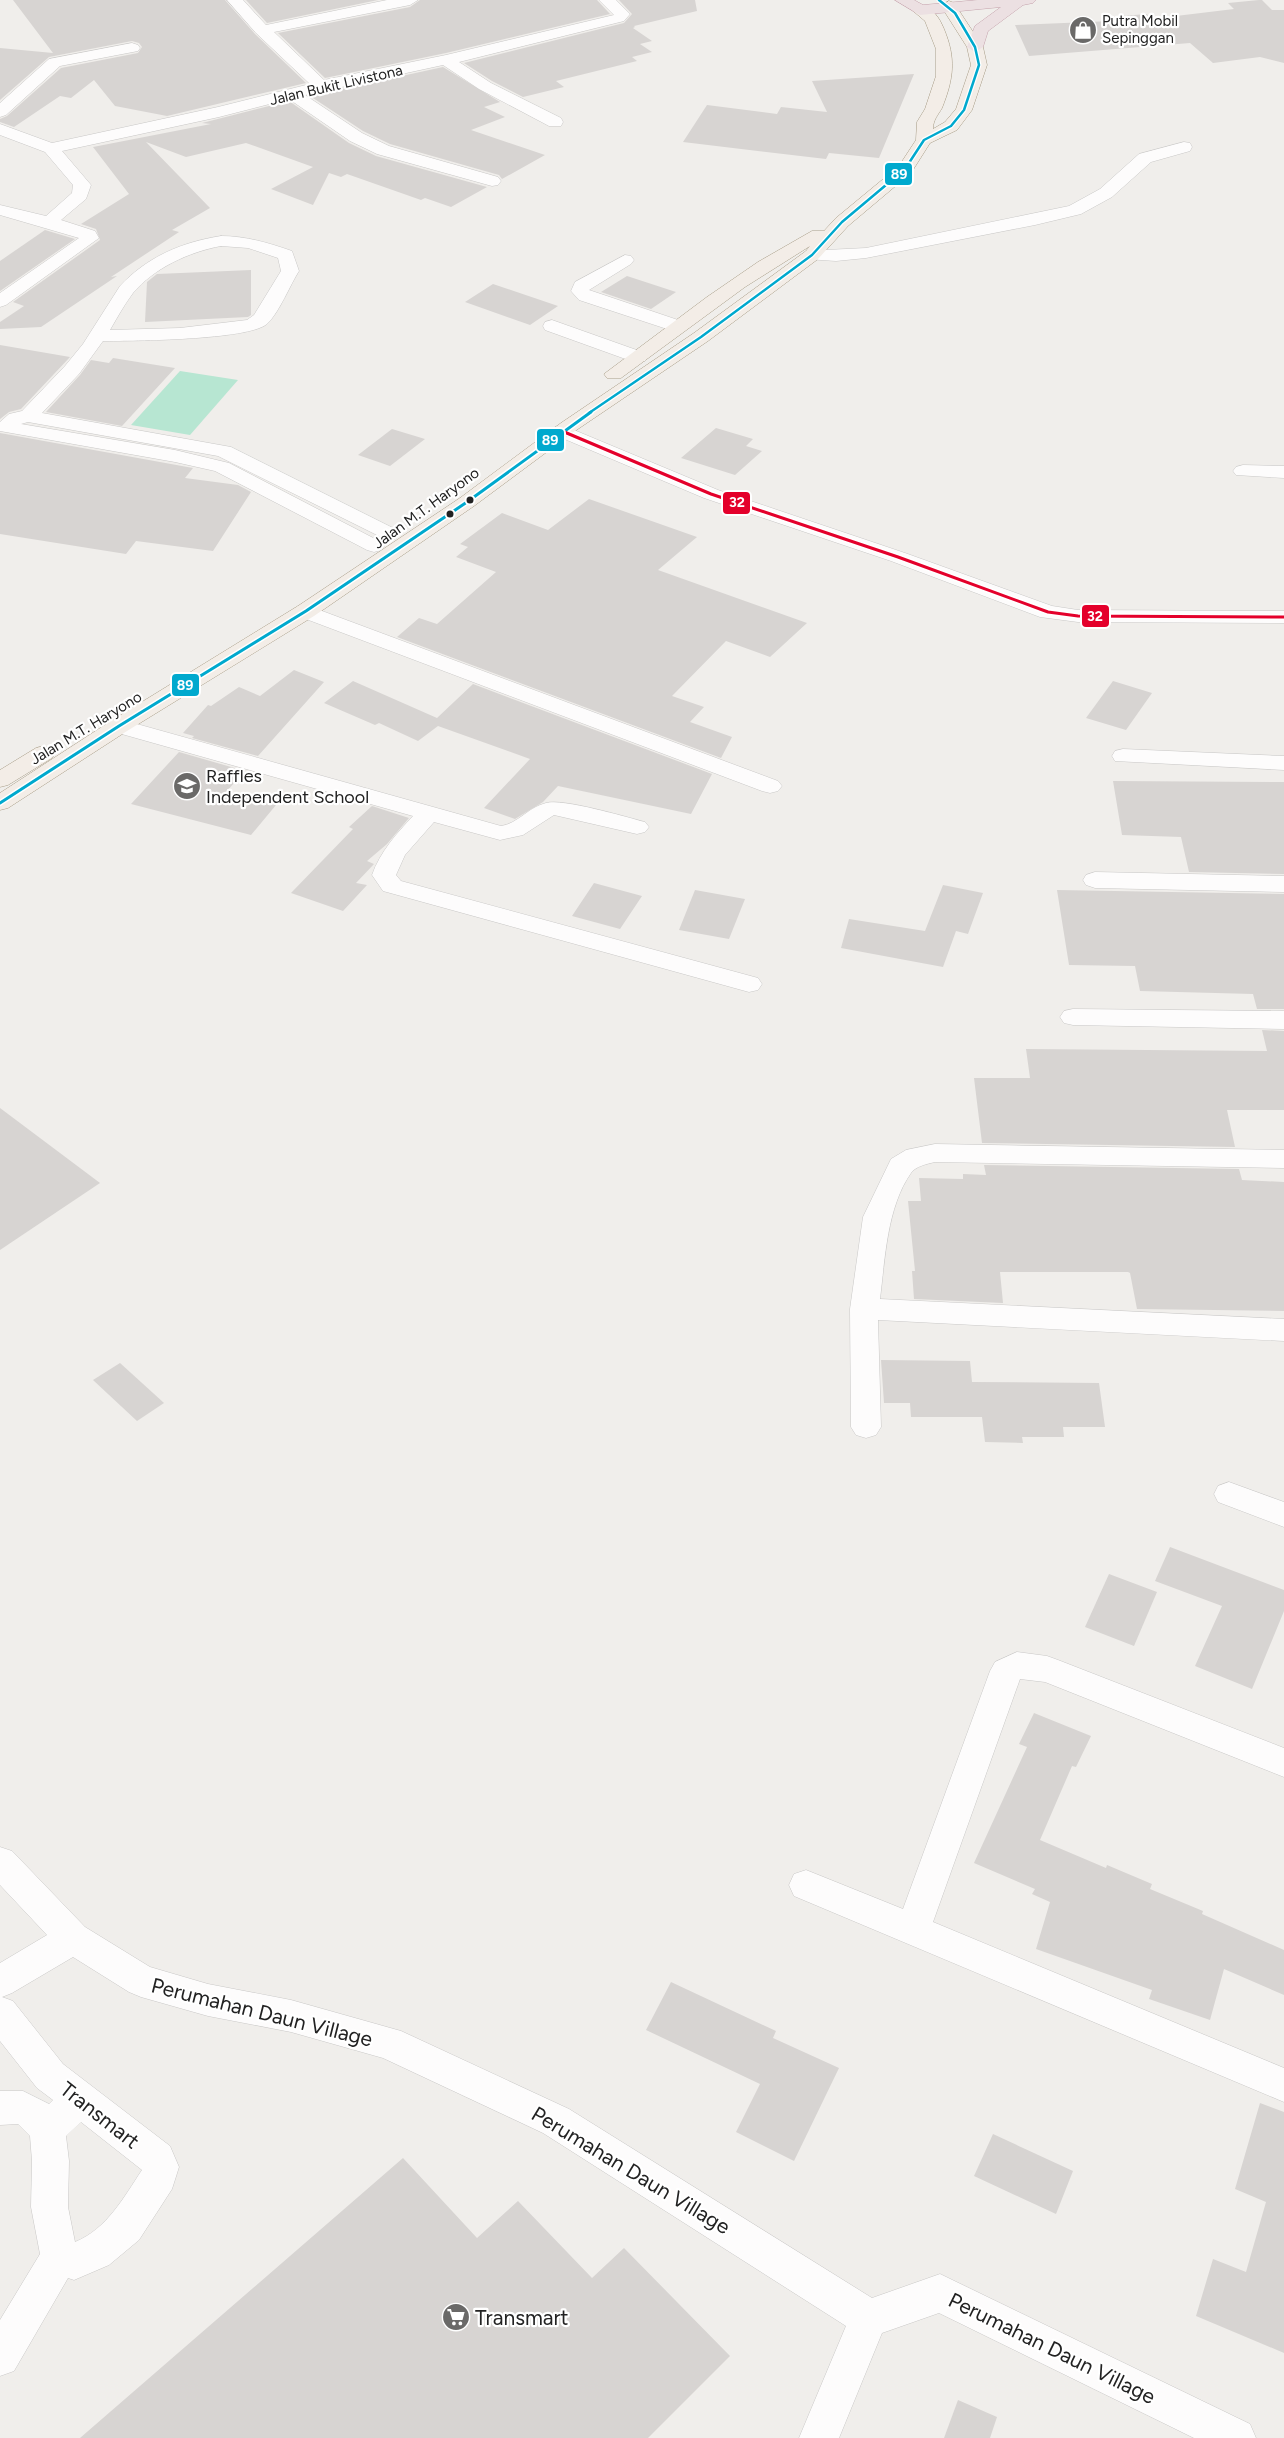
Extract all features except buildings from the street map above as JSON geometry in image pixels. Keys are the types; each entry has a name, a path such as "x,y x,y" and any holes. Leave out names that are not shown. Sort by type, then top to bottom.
{"highway":[{"name":"Jalan M.T. Haryono","path":"903,0 920,10"},
{"path":"1014,0 1019,1"},
{"path":"920,10 944,3 1028,0"},
{"path":"975,48 981,29 1019,1"}],"main road":[{"path":"924,140 952,126 964,110 978,65 975,48 968,34 944,3"},
{"name":"Jalan M.T. Haryono","path":"0,803 119,726 306,611 467,502 562,431 701,337 812,255 842,222 905,169 924,140 925,122 933,109 944,76 944,48 932,19 920,10"},
{"name":"Jalan M.T. Haryono","path":"0,780 250,630 382,540 638,357 677,326 785,251 842,222"},
{"path":"564,409 585,416"}],"street":[{"path":"235,0 262,30 321,86"},
{"path":"262,30 410,0"},
{"name":"Jalan Bukit Livistona","path":"51,148 219,112 321,86 446,60 619,18 622,14 607,0"},
{"path":"0,112 55,62 132,48"},
{"path":"446,60 485,86 555,122"},
{"path":"293,94 368,143 399,155 492,181"},
{"path":"0,129 51,148 82,185 80,195 49,222"},
{"path":"812,255 836,256 866,253 1035,220 1075,210 1106,193 1145,158 1184,147"},
{"path":"0,210 49,222 89,235 90,238 0,301"},
{"path":"98,336 180,334 252,326 261,319 290,271 286,255 260,245 233,240 217,242 171,256 150,267 127,289 98,336 77,364 28,416 16,418 6,428 186,452 222,467 238,467 382,540"},
{"path":"625,260 581,286 580,292 585,296 677,326"},
{"path":"552,326 638,357"},
{"path":"562,431 711,494 898,557 1048,612 1078,616 1284,617"},
{"path":"1243,471 1284,472"},
{"path":"306,611 770,786"},
{"path":"119,726 500,833 515,832 540,813 553,808 637,827"},
{"path":"1123,756 1284,762"},
{"path":"430,812 415,828 386,867 384,876 392,886 749,984"},
{"path":"1095,880 1284,884"},
{"path":"1073,1017 1284,1020"},
{"path":"866,1427 864,1309 877,1217 901,1166 916,1157 935,1153 1284,1159"},
{"path":"864,1309 1284,1330"},
{"path":"1230,1494 1284,1515"},
{"path":"913,1928 1006,1671 1017,1665 1047,1669 1284,1763"},
{"name":"Perumahan Daun Village","path":"0,1862 73,1938 141,1981 208,2000 291,2016 388,2044 556,2121 869,2318 940,2293 1236,2438"},
{"path":"806,1885 913,1928 1284,2085"},
{"path":"0,1982 73,1938"},
{"name":"Transmart","path":"0,2013 50,2076 157,2159 161,2167 160,2176 126,2227 96,2252 74,2261 59,2257"},
{"path":"46,2130 80,2099"},
{"path":"0,2108 22,2108 36,2116 46,2130 52,2156 49,2202 59,2257 0,2357"},
{"path":"819,2438 869,2318"}],"green space":[{"path":"180,371 238,380 190,435 131,425"}],"transit line":[{"name":"89","path":"0,803 119,726 306,611 467,502 568,427 701,337 812,255 842,222 905,169 924,140 951,126 964,110 979,65 975,47 955,13 939,0"},
{"name":"32","path":"562,431 711,494 898,557 1048,612 1078,616 1284,617"}],"place":[{"name":"Putra Mobil Sepinggan","path":"1083,30"},
{"name":"Raffles Independent School","path":"187,786"},
{"name":"Transmart","path":"456,2317"}]}
